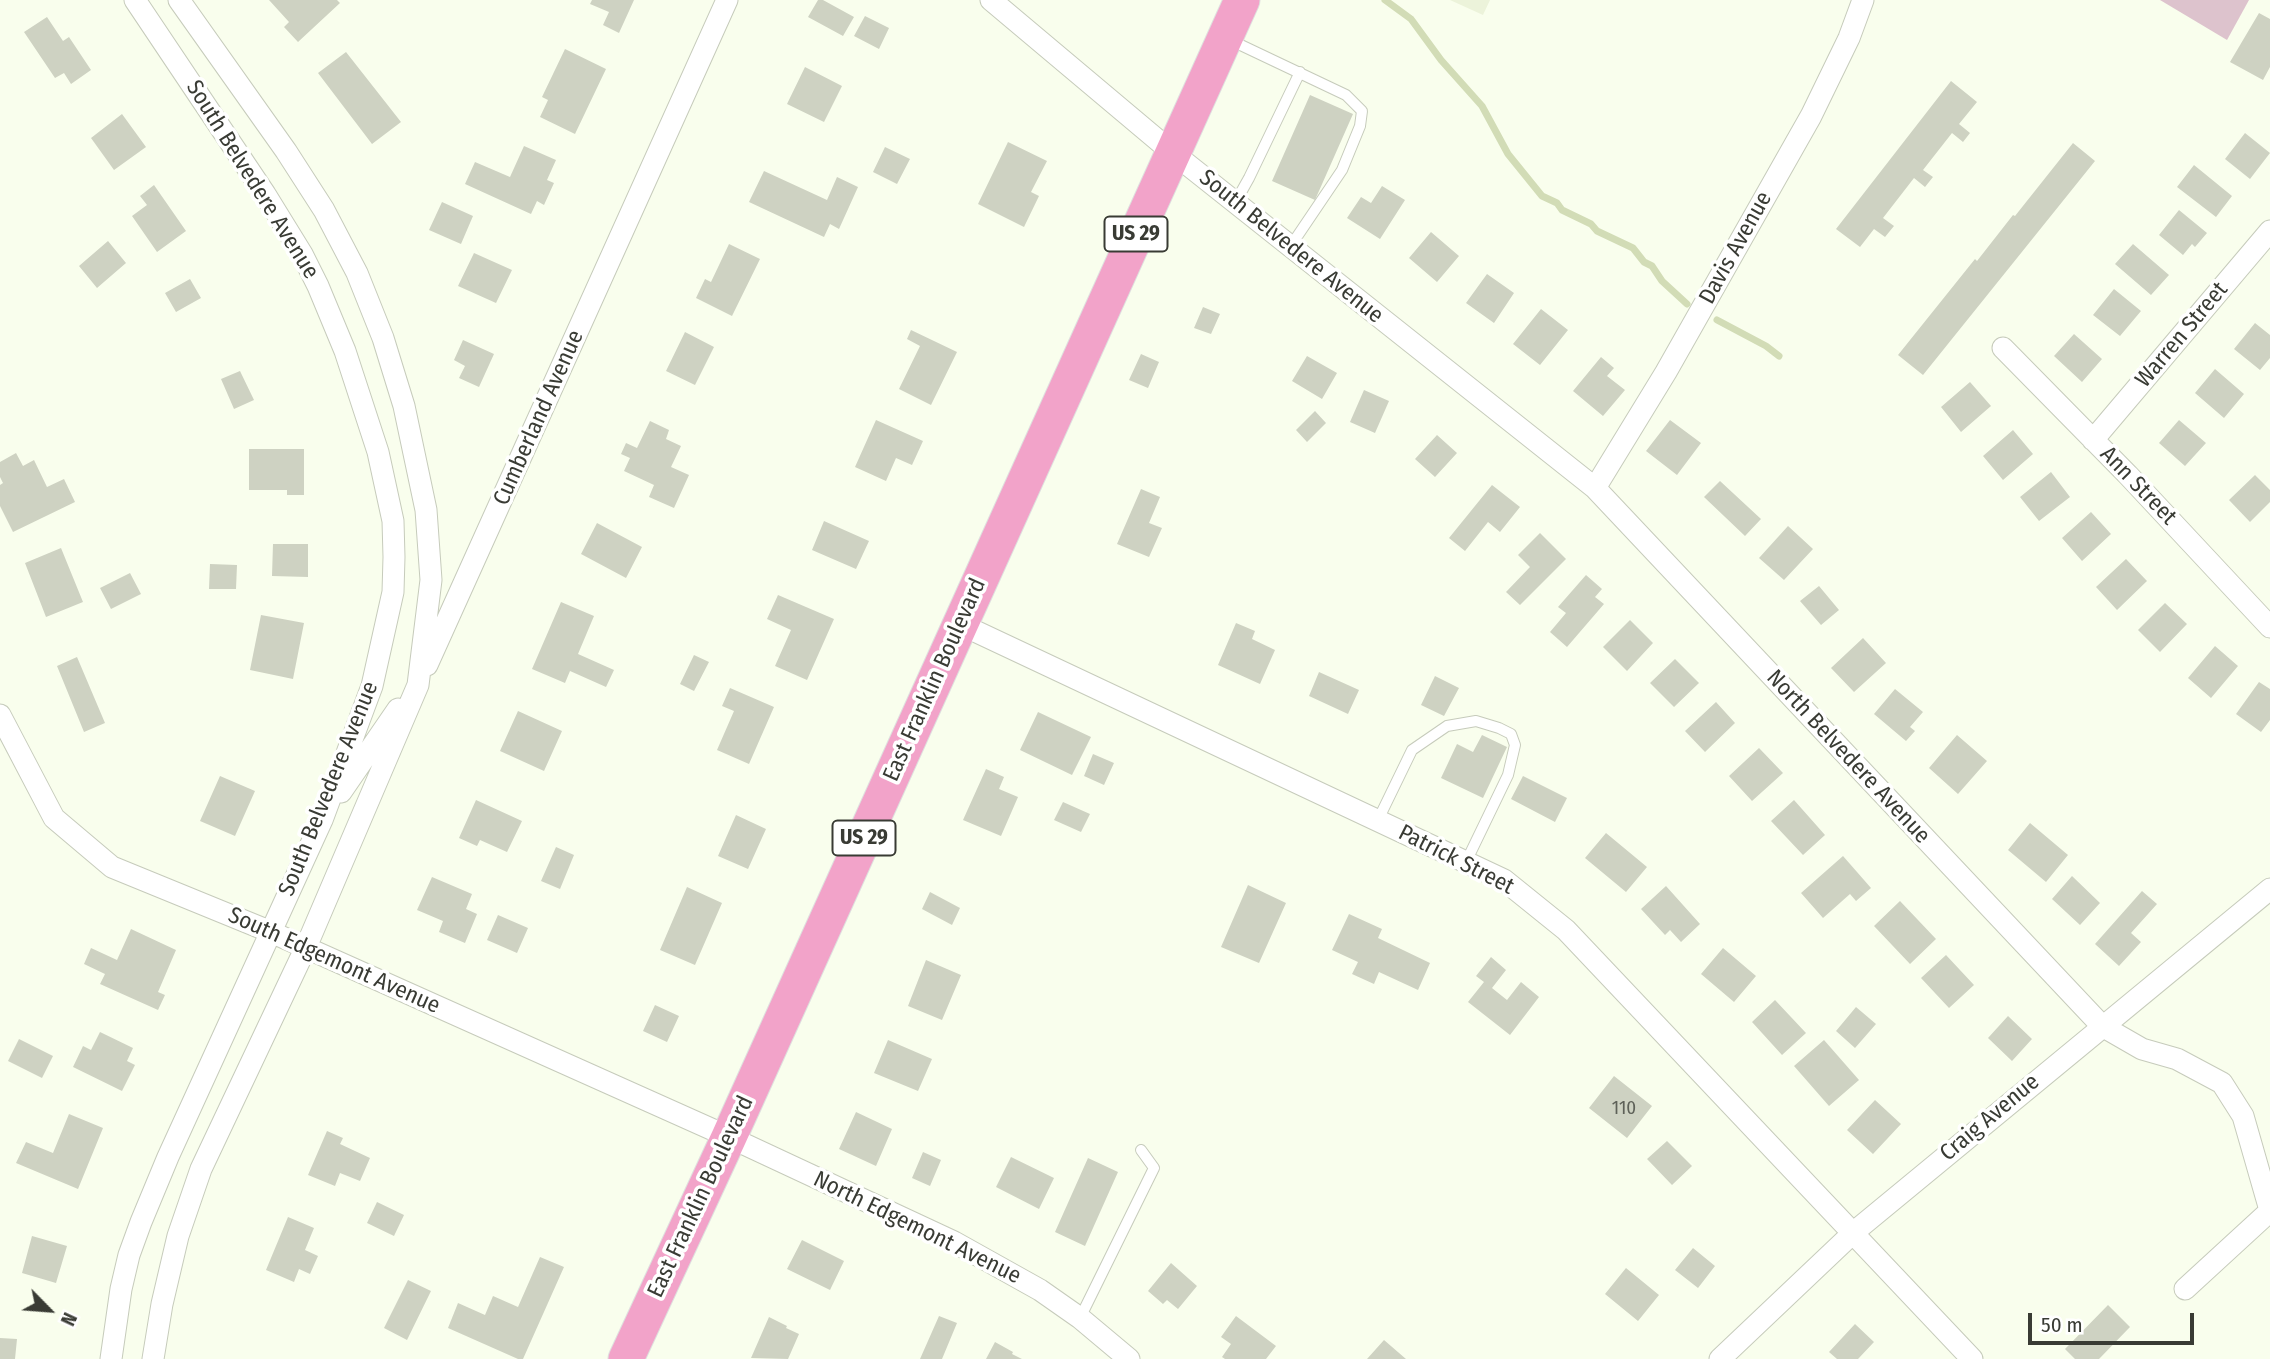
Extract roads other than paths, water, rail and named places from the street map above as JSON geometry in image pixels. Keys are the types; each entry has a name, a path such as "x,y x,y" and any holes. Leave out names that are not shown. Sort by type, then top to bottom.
{"main road":[{"name":"East Franklin Boulevard","path":"626,1359 729,1137 1241,0"}],"street":[{"name":"South Belvedere Avenue","path":"111,1359 129,1255 141,1222 322,820 372,686 393,592 393,521 386,486 368,418 345,351 318,286 302,254 265,194 135,0"},
{"name":"South Belvedere Avenue","path":"153,1359 162,1304 178,1236 201,1169 306,947 418,685 431,580 430,545 420,475 404,406 383,338 356,273 324,210 286,150 179,0"},
{"name":"Cumberland Avenue","path":"322,820 402,703 418,685 727,0"},
{"name":"South Belvedere Avenue","path":"991,0 1234,203 1595,488"},
{"name":"Davis Avenue","path":"1595,488 1666,372 1811,116 1849,38 1863,0"},
{"name":"Warren Street","path":"2094,440 2270,231"},
{"name":"Ann Street","path":"2003,348 2094,440 2270,627"},
{"name":"North Belvedere Avenue","path":"1595,488 2102,1026 2142,1049 2177,1059 2222,1083 2260,1141 2270,1211"},
{"name":"Patrick Street","path":"960,624 1504,880 1566,930 1972,1359"},
{"name":"South Edgemont Avenue","path":"0,715 54,818 112,867 306,947 729,1137"},
{"name":"Craig Avenue","path":"1720,1359 1854,1232 2270,889"},
{"name":"North Edgemont Avenue","path":"729,1137 965,1248 1040,1290 1080,1318 1129,1359"},
{"path":"2185,1289 2270,1211"}],"lane":[{"path":"1225,37 1346,95 1362,111 1360,126 1342,170 1290,247"},
{"path":"1234,203 1249,178 1300,72"},
{"path":"1378,820 1412,750 1447,726 1476,721 1499,728 1511,734 1515,745 1508,775 1466,862"},
{"path":"1080,1318 1154,1168 1141,1150"}],"waterway":[{"path":"1385,0 1411,19 1441,60 1482,106 1508,154 1542,196 1557,203 1562,210 1591,224 1597,231 1633,248 1687,304"},
{"path":"1717,320 1766,346 1779,356"}]}
